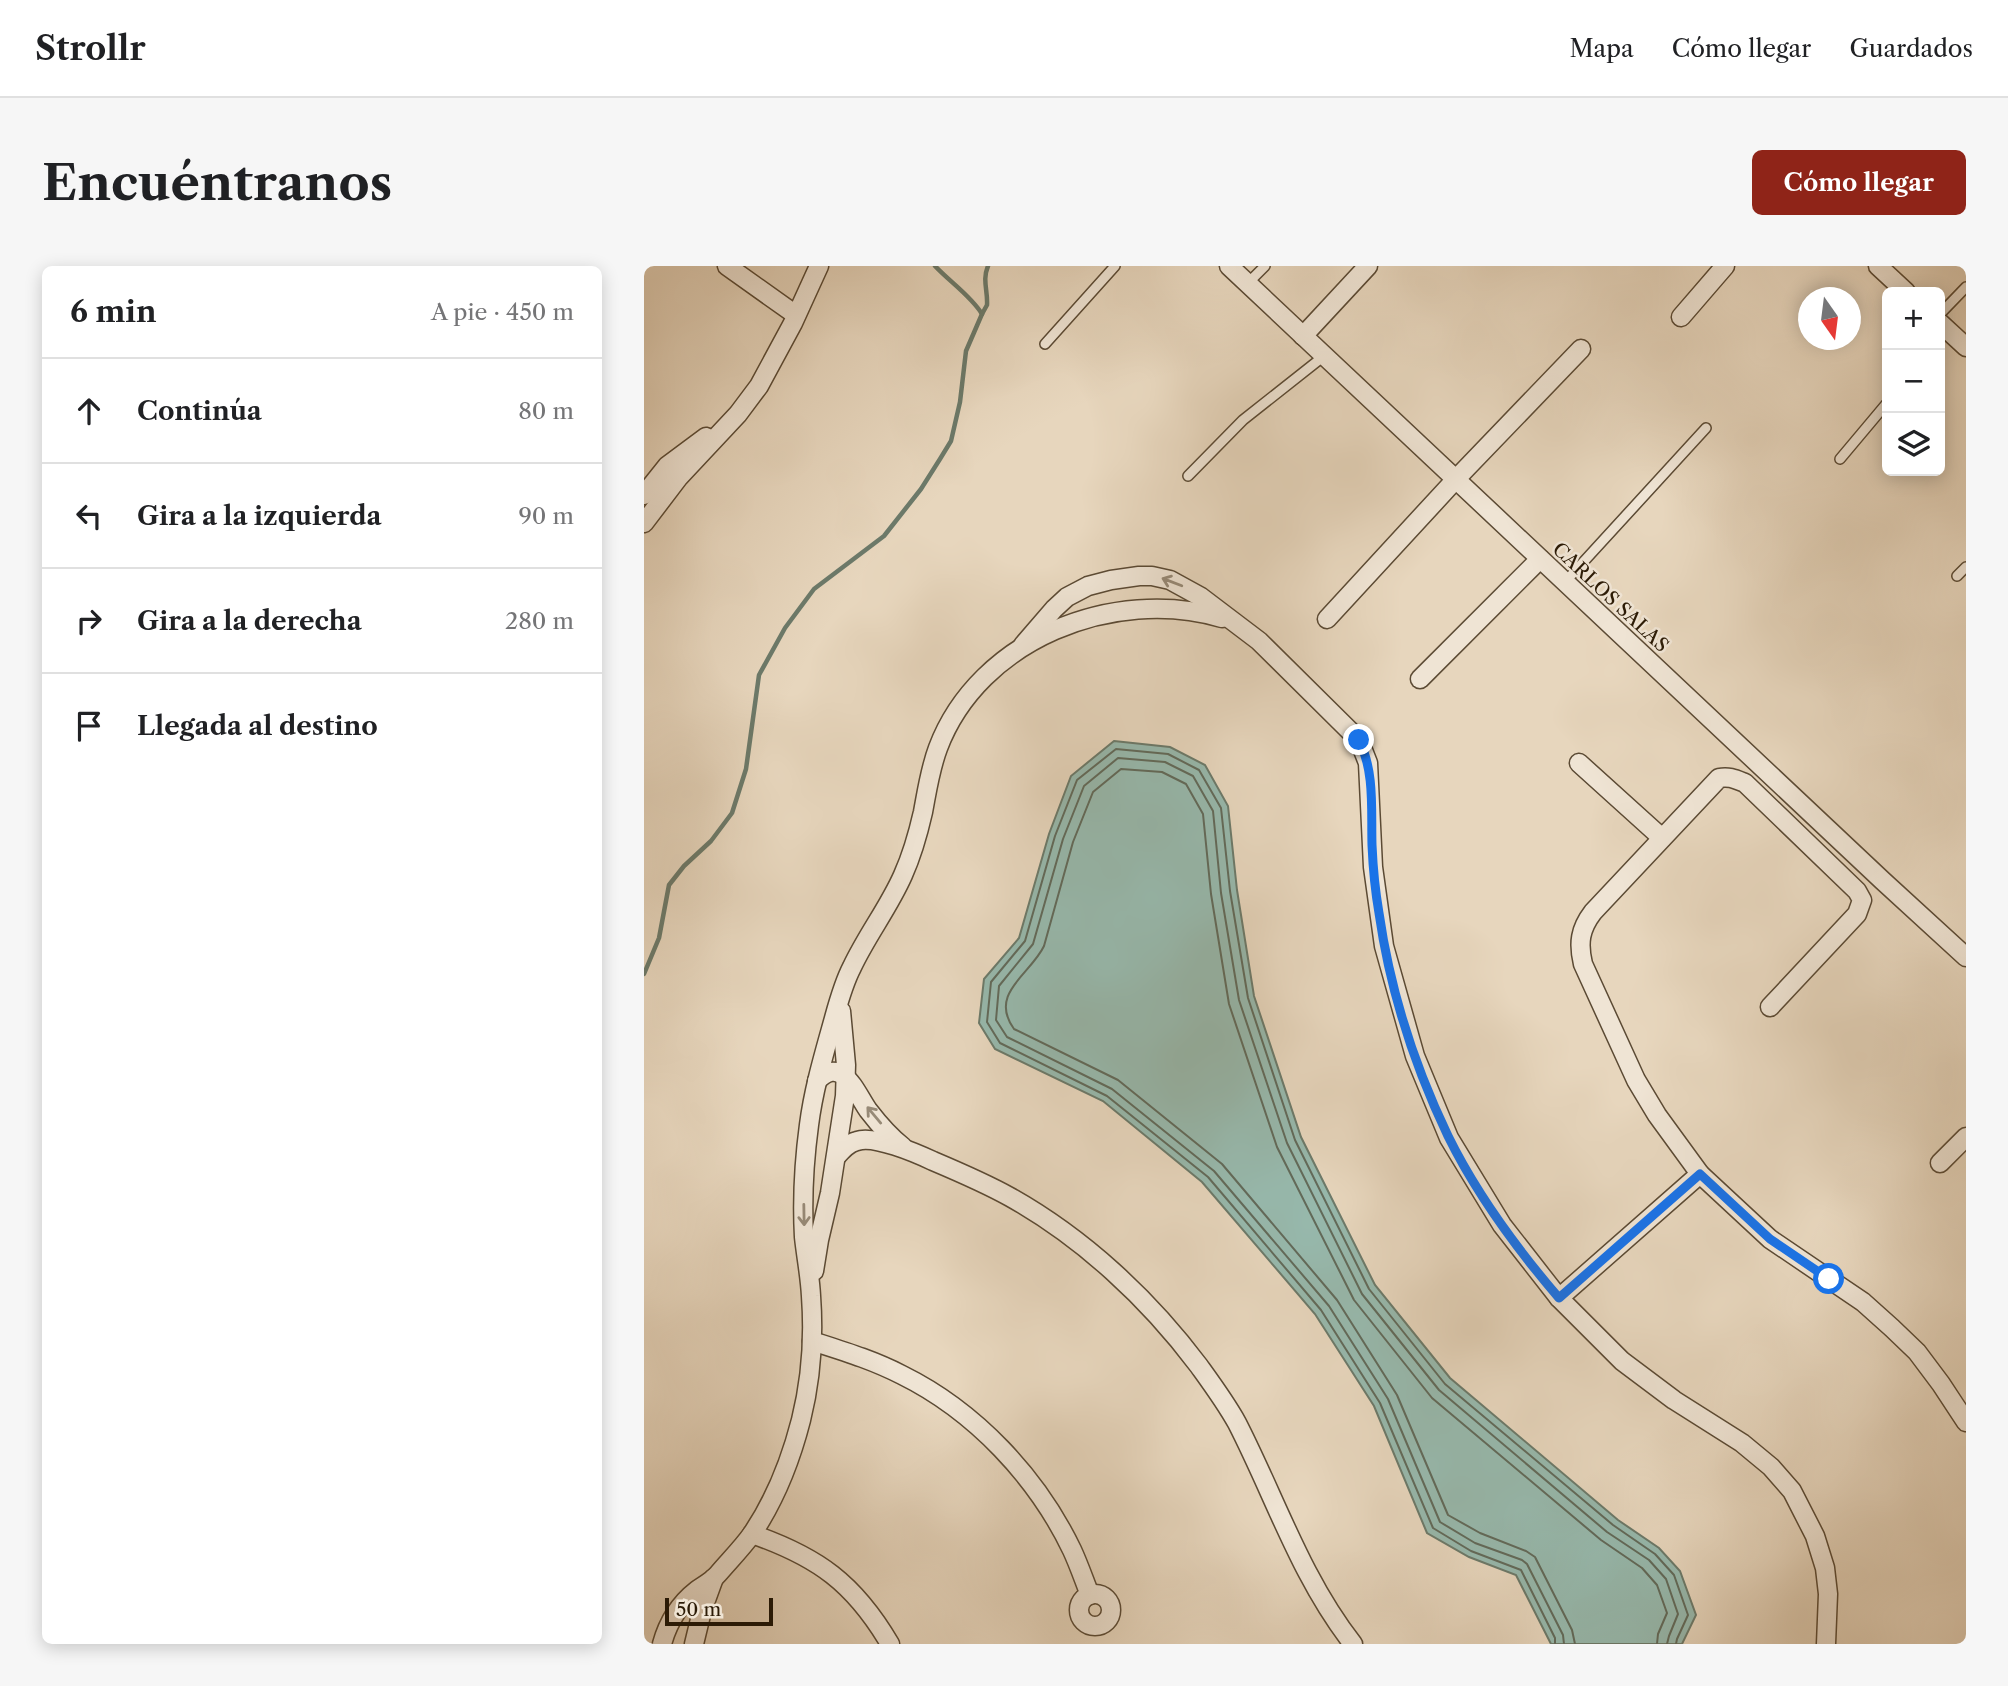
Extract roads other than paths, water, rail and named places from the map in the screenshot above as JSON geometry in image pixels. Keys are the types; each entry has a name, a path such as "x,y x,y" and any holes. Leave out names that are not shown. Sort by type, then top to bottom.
{"street":[{"path":"727,266 796,315"},
{"path":"644,495 658,475 738,414 758,386 819,266"},
{"name":"CARLOS SALAS","path":"1229,266 1966,957"},
{"path":"1303,335 1368,266"},
{"path":"1681,317 1725,266"},
{"path":"1878,266 1901,287"},
{"path":"1945,333 1966,348"},
{"path":"1327,620 1456,479 1581,349"},
{"path":"644,523 658,475"},
{"path":"1420,679 1540,559"},
{"path":"1139,576 1153,594 1149,607"},
{"path":"664,1638 677,1609 688,1597 714,1578 752,1534 792,1454 808,1386 812,1341 811,1295 804,1236 804,1172 809,1122 817,1081 850,971 890,901 910,858 937,749 948,726 972,691 1023,645 1067,597 1088,586 1111,580 1153,576 1170,580 1190,590 1245,630 1351,731 1363,750 1370,779 1373,867 1384,946 1415,1056 1449,1138 1516,1244 1559,1298 1622,1361 1674,1400 1742,1443 1771,1467 1791,1491 1815,1536 1825,1568 1828,1594 1826,1644"},
{"path":"1088,586 1080,603 1082,610 1093,617"},
{"path":"1023,645 1067,625 1093,617 1149,607 1201,611 1229,620"},
{"path":"1579,763 1662,838"},
{"path":"1770,1007 1857,914 1862,900 1857,891 1745,783 1725,776 1719,778 1592,912 1580,936 1579,949 1583,964 1636,1080 1657,1115 1700,1174 1770,1239 1863,1302 1892,1328 1917,1352 1966,1422"},
{"path":"811,1295 843,1118 846,1077 841,994"},
{"path":"817,1081 824,1073 829,1072 846,1077 869,1111 906,1149"},
{"path":"1940,1163 1966,1137"},
{"path":"804,1172 810,1178 827,1180 846,1146 861,1139 906,1149 1010,1197 1060,1230 1117,1275 1157,1314 1208,1379 1235,1420 1314,1586 1353,1644"},
{"path":"1559,1298 1700,1174"},
{"path":"812,1341 859,1356 904,1376 946,1401 984,1432 1018,1467 1048,1507 1072,1550 1090,1595"},
{"path":"752,1534 785,1545 837,1577 862,1602 890,1644"},
{"path":"694,1643 714,1578"},
{"path":"664,1638 670,1630 682,1630 694,1643"}],"lane":[{"path":"1045,344 1115,266"},
{"path":"1248,283 1265,266"},
{"path":"1945,309 1966,287"},
{"path":"1188,476 1243,420 1324,356"},
{"path":"1840,459 1882,409"},
{"path":"1565,582 1706,428"},
{"path":"1957,576 1966,567"}],"water":[{"path":"1114,741 1170,747 1205,765 1228,806 1237,890 1254,996 1301,1137 1375,1285 1450,1378 1618,1520 1659,1548 1680,1571 1696,1615 1682,1644 1551,1644 1516,1575 1469,1557 1427,1533 1374,1406 1315,1314 1202,1182 1103,1101 995,1049 979,1023 984,979 1019,938 1049,834 1071,776"}],"waterway":[{"path":"935,266 982,314"},
{"path":"644,974 659,938 669,885 684,866 711,841 732,813 746,769 759,675 785,628 814,589 884,536 921,489 951,441 960,402 966,351 987,305 985,281 988,266"}]}
